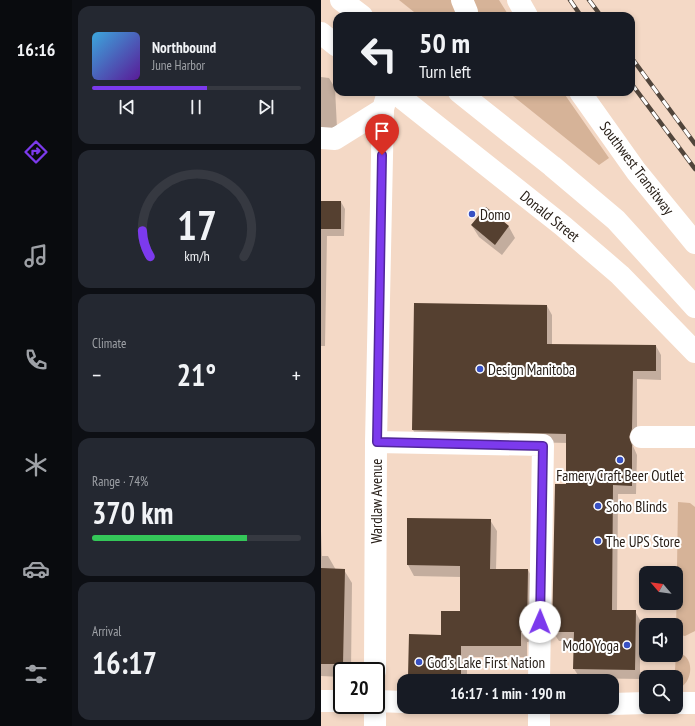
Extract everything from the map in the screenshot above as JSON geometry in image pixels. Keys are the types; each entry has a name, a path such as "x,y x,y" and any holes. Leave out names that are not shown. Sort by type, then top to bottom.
{"main road":[{"path":"341,0 356,12"},
{"path":"462,0 467,12"},
{"path":"518,0 525,12"},
{"path":"321,33 333,43"},
{"path":"464,96 552,166 616,220 695,307"},
{"name":"Southwest Transitway","path":"583,96 636,171 695,243"},
{"path":"321,138 335,139 389,98"},
{"name":"Donald Street","path":"389,98 563,226 620,275 695,352"},
{"name":"Wardlaw Avenue","path":"375,662 377,442 389,98"},
{"path":"641,437 695,437"},
{"path":"377,442 543,446 539,674"},
{"path":"321,701 333,701"},
{"path":"385,702 397,702"},
{"path":"619,704 639,703"},
{"path":"683,703 695,703"},
{"path":"375,714 375,726"},
{"path":"539,714 539,726"}],"shaded area":[{"path":"399,0 452,0 456,12 414,12"},
{"path":"473,0 499,0 506,12 475,12"},
{"path":"513,96 566,96 609,158 599,165"},
{"path":"678,502 690,503 695,507 695,631 685,636 683,636 683,618 676,618 676,610 683,610 683,566 677,566"},
{"path":"683,655 687,658 690,669 687,681 683,685 683,670 675,670 675,662 683,662"}],"building":[{"path":"321,201 341,201 341,229 321,229"},
{"path":"486,207 509,226 495,245 471,225"},
{"path":"414,303 547,305 547,344 656,345 656,371 633,371 632,429 629,437 632,445 632,486 613,485 612,610 636,610 635,670 573,669 574,632 552,632 555,484 566,484 566,434 412,430"},
{"path":"407,518 491,519 490,569 528,569 527,632 521,632 521,646 461,646 461,674 408,674 409,634 441,635 441,611 460,611 460,566 407,565"},
{"path":"321,568 345,569 343,662 321,664"}],"railway":[{"path":"570,0 578,12"},
{"path":"589,0 598,12"},
{"path":"635,62 695,144"},
{"path":"635,88 695,169"}],"place":[{"name":"Domo","path":"472,214"},
{"name":"Design Manitoba","path":"480,369"},
{"name":"Famery Craft Beer Outlet","path":"620,460"},
{"name":"Soho Blinds","path":"598,506"},
{"name":"The UPS Store","path":"598,541"},
{"name":"Modo Yoga","path":"627,645"},
{"name":"God's Lake First Nation","path":"419,662"}],"route":[{"path":"382,155 377,442 543,446 540,622"}]}
